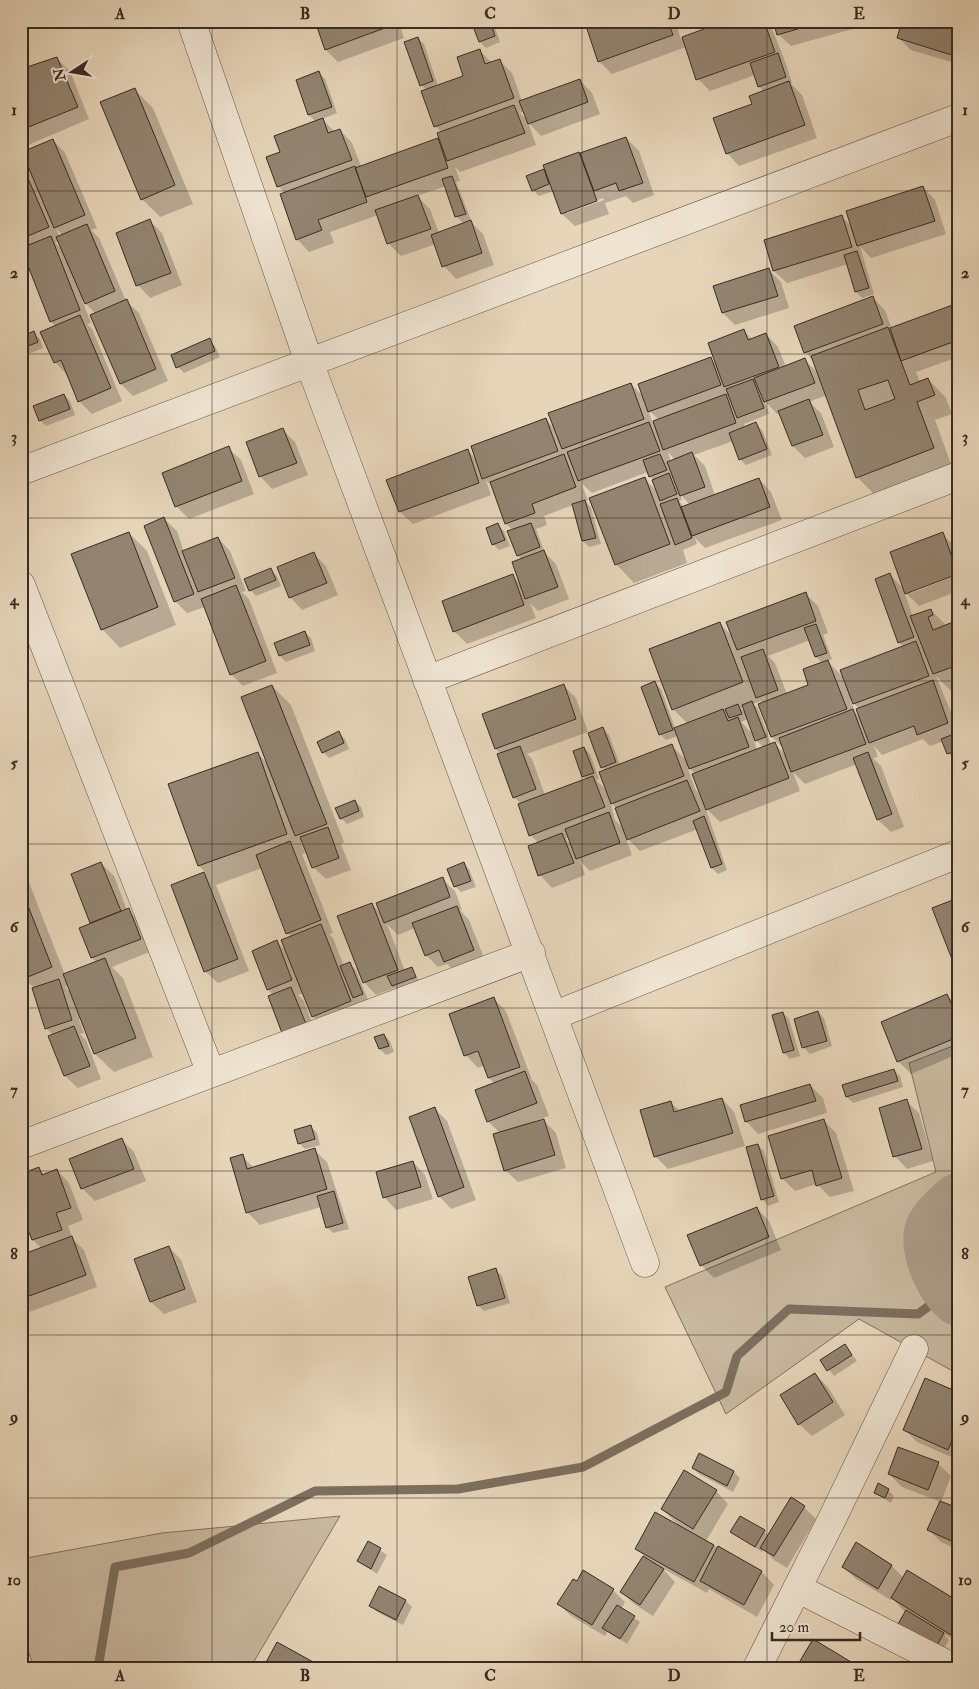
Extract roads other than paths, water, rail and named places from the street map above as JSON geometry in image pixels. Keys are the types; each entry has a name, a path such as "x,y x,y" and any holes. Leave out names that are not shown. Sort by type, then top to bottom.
{"street":[{"path":"191,21 309,362 531,953 645,1263"},
{"path":"21,470 958,118"},
{"path":"427,680 958,476"},
{"path":"21,585 211,1073"},
{"path":"553,1016 958,854"},
{"path":"21,1145 531,953"},
{"path":"757,1668 914,1349"},
{"path":"797,1588 954,1668"}],"waterway":[{"path":"958,1199 934,1223 929,1240 936,1269 946,1287 958,1300"},
{"path":"98,1668 115,1567 189,1553 315,1491 458,1489 583,1467 726,1392 737,1356 789,1309 918,1314 948,1292"}]}
